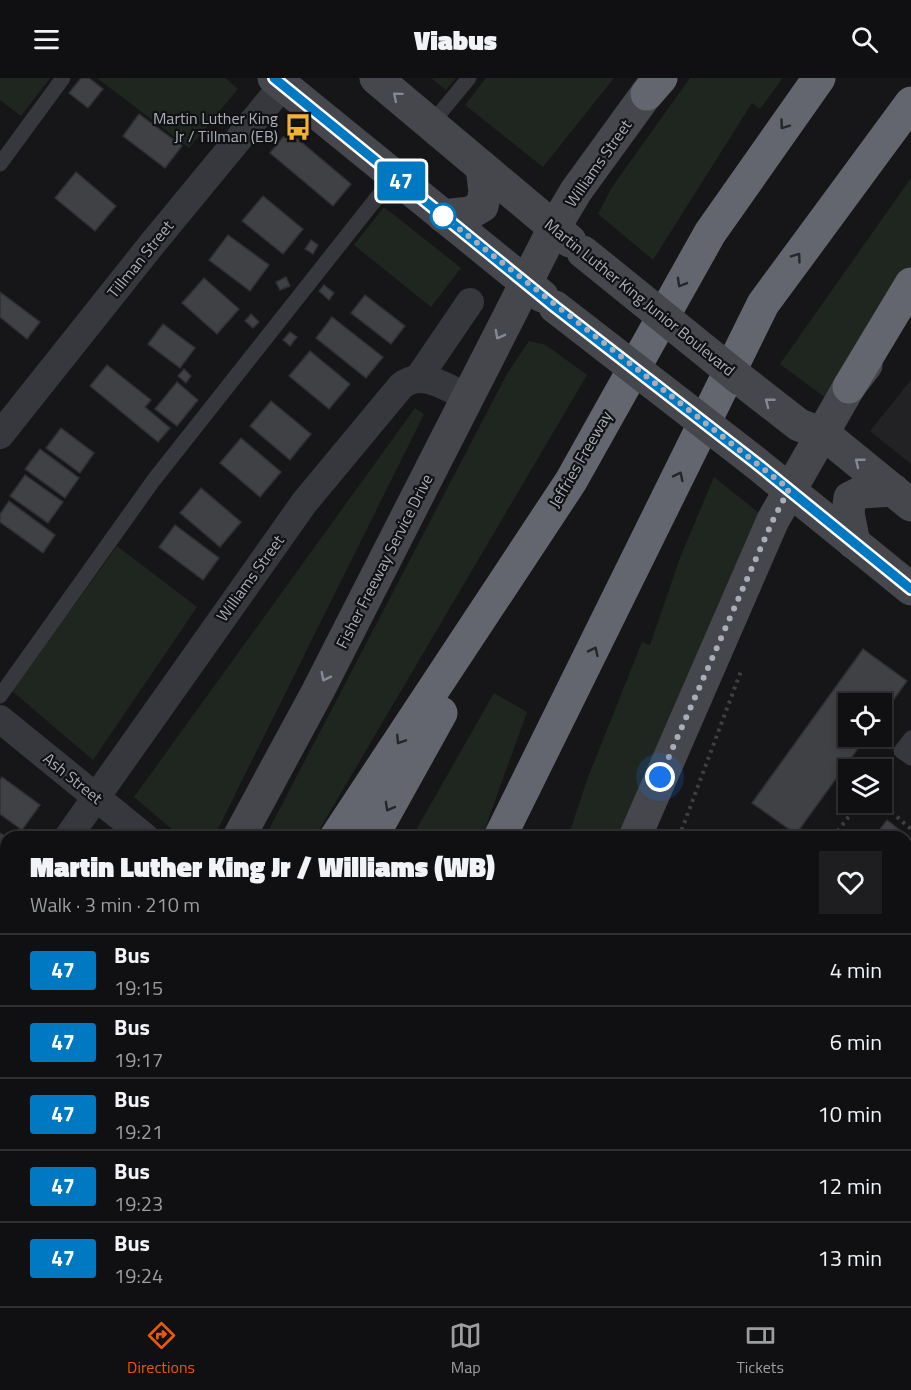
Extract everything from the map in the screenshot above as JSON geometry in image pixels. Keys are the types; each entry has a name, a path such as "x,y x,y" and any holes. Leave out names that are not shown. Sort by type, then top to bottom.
{"highway":[{"name":"Jeffries Freeway","path":"340,831 570,481 710,232 819,78"},
{"path":"503,831 568,704 763,304 911,103"},
{"path":"849,387 911,285"},
{"path":"375,831 570,481"},
{"path":"528,831 568,704"}],"main road":[{"name":"Martin Luther King Junior Boulevard","path":"376,78 583,252 902,498"},
{"path":"279,82 555,307 789,489 911,589"},
{"name":"Williams Street","path":"526,283 576,191 655,83"},
{"path":"443,216 470,213 482,206 485,192 483,167"},
{"name":"Fisher Freeway Service Drive","path":"242,831 318,691 526,283"},
{"path":"638,831 773,520 789,489 811,430 911,310"},
{"path":"854,543 848,513 850,498 862,492 902,498"}],"street":[{"name":"Tillman Street","path":"0,435 279,82"},
{"path":"467,397 419,377 470,302"},
{"name":"Williams Street","path":"72,831 304,503 401,386 410,379 419,377"},
{"name":"Ash Street","path":"0,718 139,831"}],"lane":[{"path":"0,164 63,78"},
{"path":"431,124 469,78"},
{"path":"0,696 153,481 394,176"},
{"path":"911,738 901,751 911,758"}],"path":[{"path":"681,831 745,661"},
{"path":"892,812 911,829"},
{"path":"838,831 852,813"}],"shaded area":[{"path":"0,78 50,78 21,116 0,100"},
{"path":"97,78 225,78 238,89 189,148"},
{"path":"431,78 456,78 446,90"},
{"path":"486,78 614,78 543,167 465,105"},
{"path":"690,78 783,78 760,109 752,103 653,260 598,214 612,187"},
{"path":"911,178 911,273 827,399 780,364"},
{"path":"384,207 461,268 431,307 354,245"},
{"path":"529,341 546,345 587,375 319,831 268,831 507,374"},
{"path":"911,380 911,464 870,431"},
{"path":"415,408 424,414 217,831 174,831 134,797"},
{"path":"714,477 759,513 701,645 631,831 570,831 587,780 642,642 650,645 680,558"},
{"path":"117,546 197,607 93,760 12,691"},
{"path":"494,693 527,712 484,831 415,831"}],"building":[{"path":"81,78 89,78 103,89 88,108 69,93"},
{"path":"139,114 182,146 165,168 123,136"},
{"path":"293,135 351,184 333,206 270,153 283,137"},
{"path":"76,172 116,206 95,231 55,198"},
{"path":"263,196 303,229 283,254 242,221"},
{"path":"228,235 269,265 250,291 209,260"},
{"path":"311,240 318,245 313,254 305,249"},
{"path":"286,277 290,286 280,290 276,282"},
{"path":"204,278 239,309 217,334 182,303"},
{"path":"324,285 334,293 329,300 319,291"},
{"path":"0,292 40,322 27,339 0,317"},
{"path":"365,295 405,326 391,344 351,313"},
{"path":"251,314 259,322 253,328 245,321"},
{"path":"332,317 383,357 366,378 316,338"},
{"path":"163,324 195,348 180,368 148,344"},
{"path":"290,332 297,337 290,346 283,340"},
{"path":"310,351 350,384 329,409 289,376"},
{"path":"107,365 151,400 145,407 170,428 158,442 90,386"},
{"path":"184,369 191,376 186,383 178,376"},
{"path":"177,382 198,400 177,426 155,409"},
{"path":"271,401 311,434 290,460 250,426"},
{"path":"61,428 94,453 80,473 46,448"},
{"path":"241,438 281,472 260,497 220,463"},
{"path":"40,449 79,478 65,498 25,469"},
{"path":"25,475 63,502 48,523 10,496"},
{"path":"201,488 241,522 220,547 180,513"},
{"path":"9,501 55,535 43,553 0,522 0,514"},
{"path":"175,525 219,558 203,580 159,547"},
{"path":"863,649 907,681 892,702 892,693 838,693 838,747 859,747 850,759 838,759 838,776 798,831 792,831 752,803"},
{"path":"2,777 40,805 22,830 0,814 0,780"},
{"path":"887,820 901,831 879,831"}],"bus line":[{"name":"47","path":"274,78 555,307 805,501 911,589"}],"place":[{"name":"Martin Luther King Jr / Tillman (EB)","path":"298,127"}],"route":[{"path":"443,216 555,307 789,489 773,520 660,777"}]}
